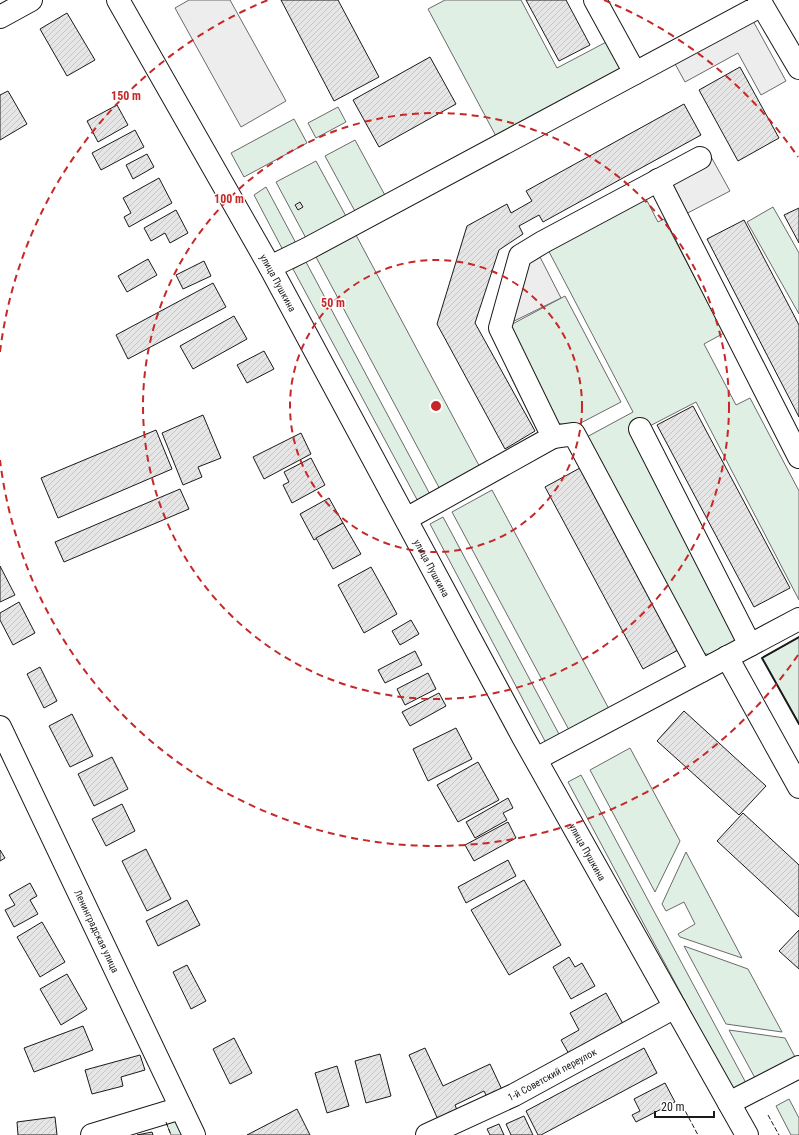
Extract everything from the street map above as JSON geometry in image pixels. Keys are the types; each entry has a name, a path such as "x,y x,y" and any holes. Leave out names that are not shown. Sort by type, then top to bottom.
{"street":[{"path":"0,17 31,0"},
{"name":"улица Пушкина","path":"118,0 270,267 536,759 747,1135"},
{"path":"595,0 635,73"},
{"path":"270,267 307,249 635,73 760,2 799,68"},
{"path":"553,437 500,328 520,256 543,242 700,158"},
{"path":"658,180 799,457"},
{"path":"640,429 750,645"},
{"path":"406,519 553,437 574,434 701,671"},
{"path":"536,759 799,619"},
{"path":"728,657 799,787"},
{"name":"Ленинградская улица","path":"0,727 194,1135"},
{"name":"1-й Советский переулок","path":"427,1135 514,1095 675,1007"},
{"path":"729,1103 799,1067"},
{"path":"92,1135 181,1108"}],"green space":[{"path":"445,0 521,0 557,68 612,39 628,68 497,138 428,9"},
{"path":"338,107 346,122 316,138 308,123"},
{"path":"294,119 307,143 244,177 231,153"},
{"path":"355,140 387,199 357,215 325,156"},
{"path":"316,161 348,220 308,242 276,182"},
{"path":"266,187 298,247 285,254 254,195"},
{"path":"643,193 658,222 664,219 724,333 704,344 736,405 750,398 799,491 799,600 696,402 642,430 753,643 724,657 695,652 583,439 633,412 545,244"},
{"path":"773,207 799,253 799,314 747,222"},
{"path":"356,235 483,473 443,495 316,257"},
{"path":"306,262 433,500 421,507 293,269"},
{"path":"565,296 621,402 575,426 554,423 505,328"},
{"path":"492,490 609,709 569,730 452,512"},
{"path":"443,517 560,736 546,743 430,524"},
{"path":"799,637 799,724 762,658"},
{"path":"630,748 680,841 655,892 590,770"},
{"path":"581,775 746,1083 733,1091 568,782"},
{"path":"686,852 742,958 680,937 678,934 695,924 684,902 666,911 662,904"},
{"path":"684,946 748,969 782,1032 726,1024"},
{"path":"729,1030 785,1038 795,1057 755,1078"},
{"path":"789,1099 799,1118 799,1135 791,1135 776,1106"},
{"path":"171,1114 188,1135 171,1135 165,1120"}],"shaded area":[{"path":"189,0 230,0 286,101 241,127 175,8"},
{"path":"752,19 786,81 761,95 738,53 685,82 674,62"},
{"path":"709,153 730,191 678,218 658,180"},
{"path":"540,257 561,298 500,328 516,271"}],"building":[{"path":"281,0 338,0 379,77 334,101"},
{"path":"526,0 566,0 590,45 559,61"},
{"path":"67,13 95,60 67,76 40,29"},
{"path":"430,57 456,104 379,147 353,100"},
{"path":"740,67 779,138 738,161 699,90"},
{"path":"8,91 27,124 0,140 0,95"},
{"path":"684,104 701,135 543,222 539,215 519,226 523,234 499,250 475,323 535,431 505,449 437,324 467,226 507,204 511,213 532,201 526,191"},
{"path":"117,105 128,125 98,142 87,121"},
{"path":"135,130 144,147 101,170 92,153"},
{"path":"147,154 154,167 133,179 126,165"},
{"path":"159,178 172,203 129,227 124,217 131,213 123,198"},
{"path":"300,202 303,207 298,210 295,205"},
{"path":"799,208 799,243 784,215"},
{"path":"176,210 188,233 170,243 165,233 151,241 144,228"},
{"path":"744,220 799,325 799,417 707,239"},
{"path":"148,259 157,275 127,292 118,276"},
{"path":"204,261 211,276 183,289 176,275"},
{"path":"213,283 226,307 128,359 116,335"},
{"path":"234,316 247,339 193,369 180,346"},
{"path":"264,351 274,369 247,383 237,365"},
{"path":"693,406 790,588 754,607 657,425"},
{"path":"203,415 221,458 198,467 202,477 183,485 162,433"},
{"path":"156,430 172,469 58,518 41,478"},
{"path":"301,433 311,454 264,479 253,457"},
{"path":"311,458 325,485 292,503 283,485 289,482 284,472"},
{"path":"580,468 678,650 643,669 545,487"},
{"path":"180,489 189,509 64,562 55,542"},
{"path":"329,498 343,523 314,540 300,514"},
{"path":"343,523 361,554 333,569 316,538"},
{"path":"0,566 15,595 0,602"},
{"path":"371,567 397,614 364,633 338,585"},
{"path":"19,602 35,633 13,645 0,620 0,613"},
{"path":"411,620 419,634 400,645 392,631"},
{"path":"415,651 422,665 385,683 378,670"},
{"path":"40,667 57,701 44,708 27,674"},
{"path":"428,673 436,689 405,705 397,689"},
{"path":"439,693 446,706 410,726 402,712"},
{"path":"684,711 766,786 739,815 657,741"},
{"path":"72,714 93,756 70,767 49,726"},
{"path":"456,728 472,759 428,781 413,749"},
{"path":"112,757 128,789 94,806 78,774"},
{"path":"478,762 499,800 458,822 437,785"},
{"path":"508,798 513,808 503,813 507,820 475,838 466,822"},
{"path":"122,804 135,831 106,846 92,819"},
{"path":"743,813 799,865 799,917 717,841"},
{"path":"508,822 516,838 474,861 465,845"},
{"path":"146,849 171,899 147,911 122,861"},
{"path":"0,850 5,858 0,861"},
{"path":"508,860 516,876 466,903 458,887"},
{"path":"524,880 561,945 509,975 471,910"},
{"path":"30,883 37,896 30,900 38,914 14,927 5,910 15,905 9,895"},
{"path":"187,900 200,925 158,946 146,921"},
{"path":"42,922 65,962 40,977 17,937"},
{"path":"799,930 799,969 779,951"},
{"path":"569,957 575,967 582,963 595,986 571,999 553,967"},
{"path":"187,965 206,1001 191,1009 173,972"},
{"path":"67,974 87,1009 61,1025 40,989"},
{"path":"606,993 627,1031 573,1061 561,1040 579,1030 570,1013"},
{"path":"83,1026 93,1050 34,1072 24,1048"},
{"path":"234,1038 252,1073 230,1084 213,1049"},
{"path":"425,1048 443,1086 490,1064 504,1094 489,1101 484,1091 455,1105 459,1115 440,1124 409,1055"},
{"path":"644,1048 657,1073 541,1135 538,1135 526,1111"},
{"path":"380,1054 391,1096 366,1103 355,1061"},
{"path":"140,1055 145,1070 121,1077 123,1086 92,1094 85,1070"},
{"path":"337,1066 349,1106 327,1113 315,1073"},
{"path":"665,1083 675,1102 636,1122 632,1115 640,1111 634,1099"},
{"path":"297,1109 310,1135 247,1135"},
{"path":"524,1116 533,1135 511,1135 506,1124"},
{"path":"55,1117 57,1135 18,1135 17,1122"},
{"path":"499,1124 504,1135 490,1135 487,1129"},
{"path":"152,1132 153,1135 137,1135"}],"fence":[{"path":"682,1105 698,1135"},
{"path":"768,1115 779,1135"},
{"path":"166,1122 171,1135"}],"wall":[{"path":"799,637 762,658 799,724"}]}
